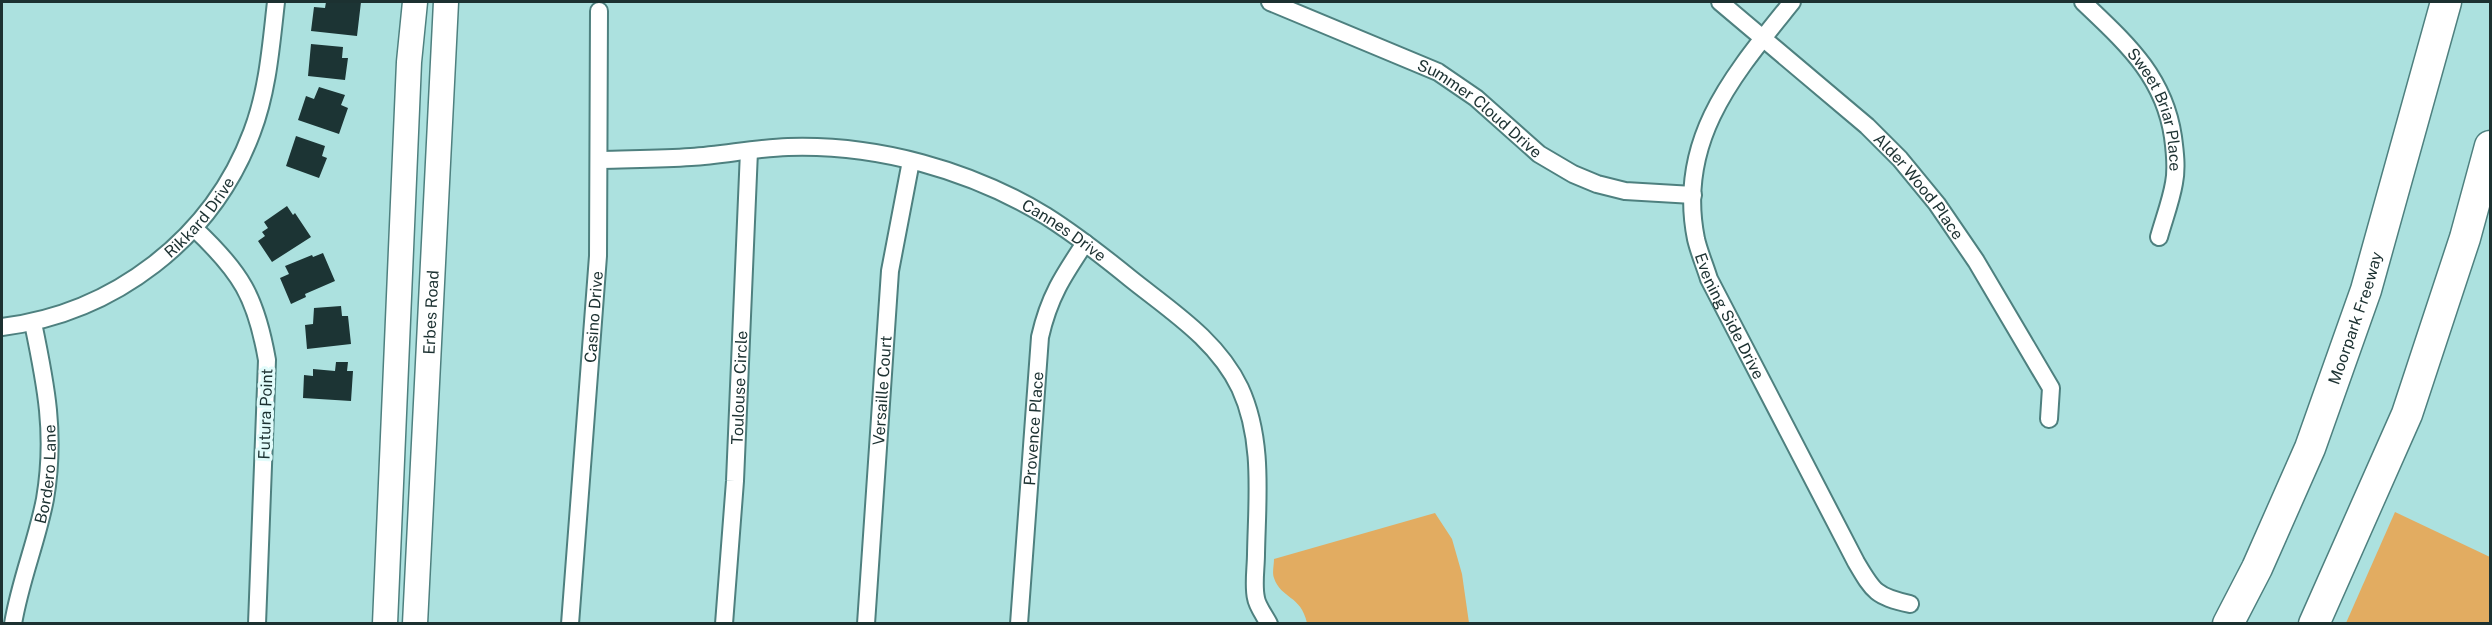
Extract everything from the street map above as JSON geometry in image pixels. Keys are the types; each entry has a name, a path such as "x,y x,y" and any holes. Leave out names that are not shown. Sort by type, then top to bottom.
{"highway":[{"name":"Moorpark Freeway","path":"2228,624 2257,568 2310,448 2366,290 2446,2"},
{"path":"2314,624 2408,414 2465,238 2490,146"}],"main road":[{"name":"Erbes Road","path":"385,624 409,74 415,2"},
{"name":"Erbes Road","path":"415,624 446,2"}],"street":[{"name":"Rikkard Drive","path":"2,327 33,323 74,311 117,291 158,263 194,228 217,199 237,166 252,132 266,75 276,2"},
{"name":"Summer Cloud Drive","path":"1270,2 1438,72 1476,98 1539,154 1573,174 1597,184 1625,191 1693,195"},
{"name":"Alder Wood Place","path":"1720,2 1867,126 1900,159 1937,204 1976,261 2051,388 2049,419"},
{"name":"Evening Side Drive","path":"1792,2 1728,83 1712,114 1699,152 1693,195 1696,239 1709,279 1871,588 1886,599 1910,604"},
{"name":"Sweet Briar Place","path":"2083,2 2131,48 2152,75 2170,116 2176,157 2174,183 2158,237"},
{"name":"Casino Drive","path":"570,624 597,267 600,160 599,6"},
{"name":"Cannes Drive","path":"600,160 691,157 787,147 828,148 911,160 959,175 1005,194 1045,216 1086,243 1202,336 1223,360 1240,387 1252,423 1257,461 1256,599 1269,624"},
{"name":"Toulouse Circle","path":"724,624 735,481 749,151"},
{"name":"Versaille Court","path":"866,624 890,271 911,160"},
{"name":"Futura Point","path":"194,228 223,255 247,290 261,323 267,360 257,624"},
{"name":"Provence Place","path":"1019,624 1041,337 1045,315 1055,289 1086,243"},
{"name":"Bordero Lane","path":"13,624 20,588 44,501 50,453 48,394 33,323"}],"shaded area":[{"path":"2395,512 2490,557 2490,623 2346,623"},
{"path":"1435,513 1452,539 1462,574 1469,623 1307,623 1300,607 1277,585 1273,571 1274,559"}],"building":[{"path":"326,2 361,2 357,36 311,31 314,7 325,8"},
{"path":"311,44 343,47 342,58 348,58 345,80 308,76"},
{"path":"319,87 345,95 341,105 348,108 339,134 298,120 306,96 314,99"},
{"path":"296,136 325,146 322,156 327,158 319,178 286,166"},
{"path":"287,206 293,215 295,213 311,237 272,262 258,241 265,236 262,232 268,228 264,222"},
{"path":"323,253 335,281 305,294 306,297 291,304 280,278 289,274 285,266"},
{"path":"341,306 342,316 348,316 351,344 307,349 305,325 313,324 314,308"},
{"path":"336,362 348,362 347,371 353,371 351,401 303,398 304,375 313,376 313,369 335,371"}]}
